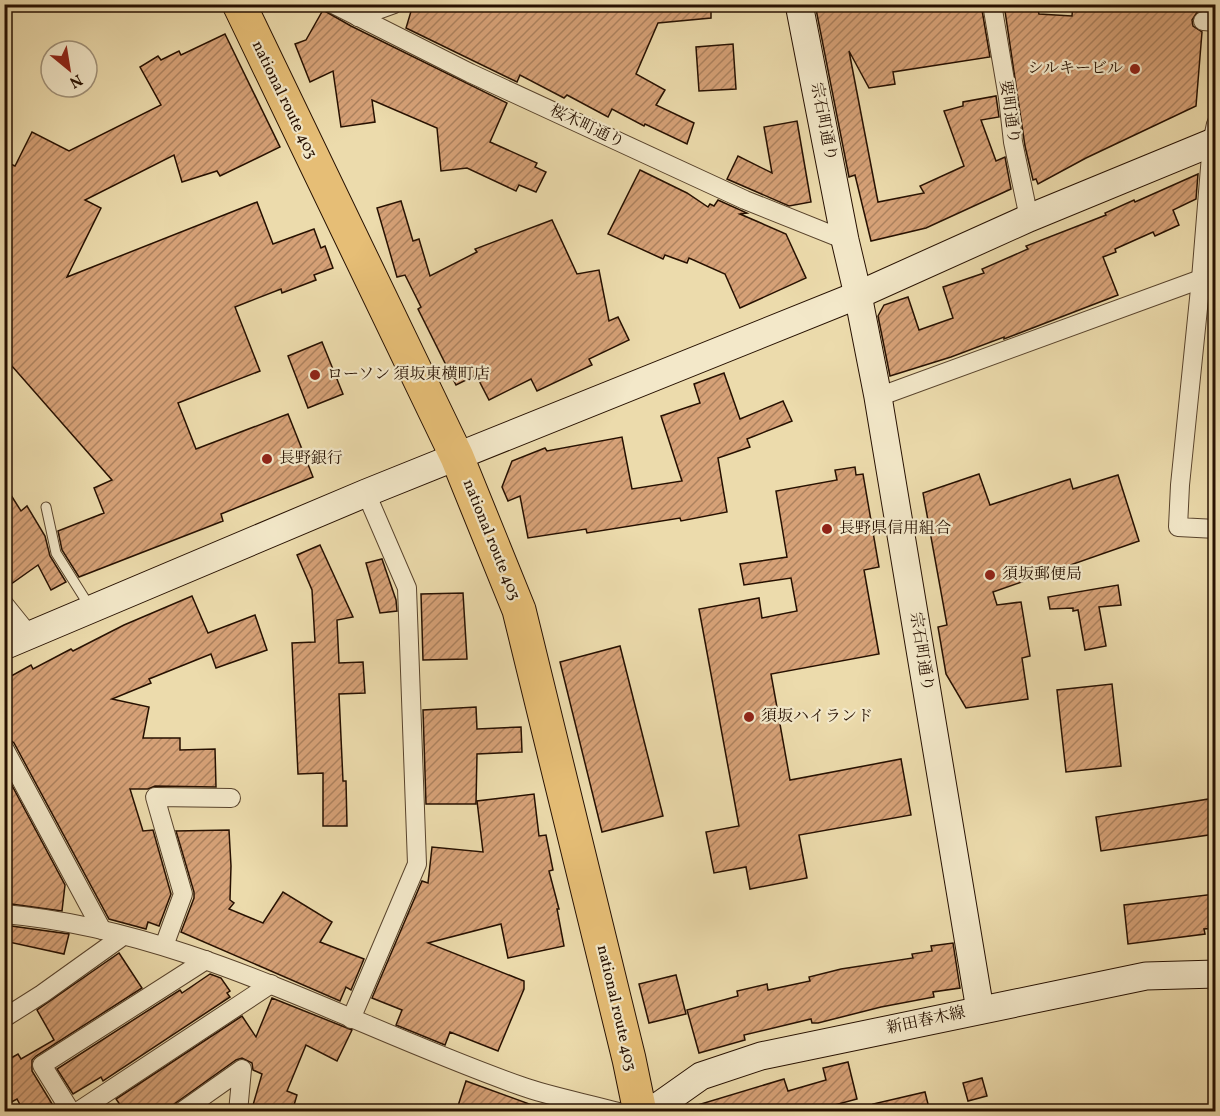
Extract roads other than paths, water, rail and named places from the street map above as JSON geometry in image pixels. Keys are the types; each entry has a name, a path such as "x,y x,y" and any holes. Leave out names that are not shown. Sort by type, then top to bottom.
{"highway":[{"name":"national route 403","path":"238,4 457,457 519,610 640,1112"}],"main road":[{"name":"宗石町通り","path":"800,4 845,240 878,397 980,1010"},
{"path":"4,646 366,493 858,295 1214,136"},
{"name":"新田春木線","path":"650,1112 701,1076 761,1056 1146,976 1215,974"}],"street":[{"name":"桜木町通り","path":"333,4 470,73 745,200 845,240"},
{"path":"358,17 394,4"},
{"name":"要町通り","path":"992,4 1013,142 1029,218"},
{"path":"1214,136 1178,526 1215,529"},
{"path":"878,397 1201,279"},
{"path":"351,1019 417,864 407,588 366,493"},
{"path":"4,604 29,635"},
{"path":"4,748 102,930"},
{"path":"164,946 183,894 155,797 231,798"},
{"path":"4,914 38,917 164,946 272,984 351,1019 523,1087 618,1112"},
{"path":"4,1018 123,936"},
{"path":"72,1112 42,1065 206,960"},
{"path":"77,1112 272,984"},
{"path":"182,1112 242,1069 238,1112"}],"lane":[{"path":"46,507 56,554 92,609"}],"place":[{"name":"シルキービル","path":"1135,69"},
{"name":"ローソン 須坂東横町店","path":"315,375"},
{"name":"長野銀行","path":"267,459"},
{"name":"長野県信用組合","path":"827,529"},
{"name":"須坂郵便局","path":"990,575"},
{"name":"須坂ハイランド","path":"749,717"}]}
